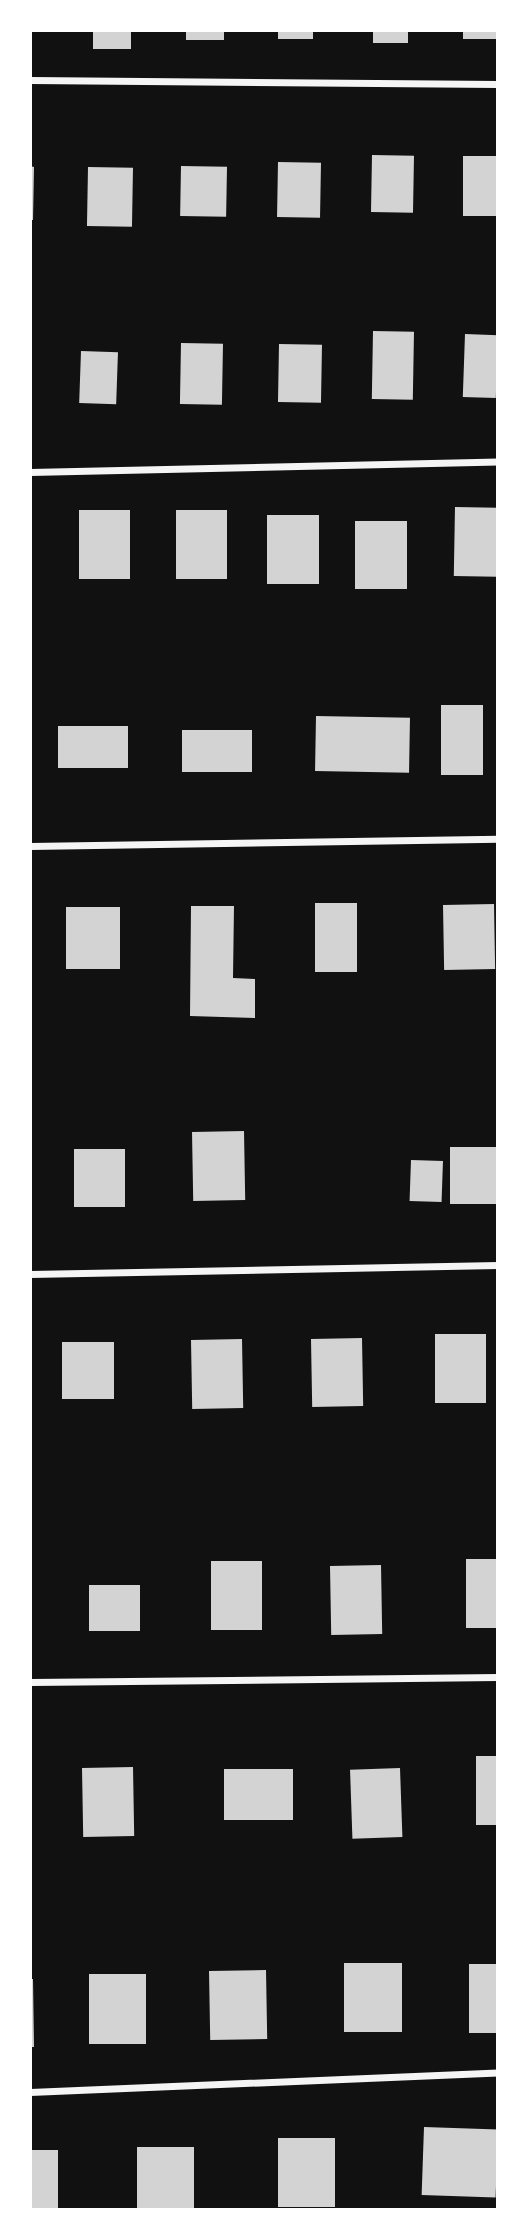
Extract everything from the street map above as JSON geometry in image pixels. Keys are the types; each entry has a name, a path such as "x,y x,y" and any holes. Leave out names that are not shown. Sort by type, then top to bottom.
{"street":[{"path":"30,80 498,84"},
{"path":"30,472 498,461"},
{"path":"30,846 498,839"},
{"path":"30,1274 498,1265"},
{"path":"30,1682 498,1677"},
{"path":"30,2092 498,2072"}],"building":[{"path":"93,30 131,30 131,49 93,49"},
{"path":"186,30 224,30 224,40 186,40"},
{"path":"278,30 313,30 313,39 278,39"},
{"path":"373,30 408,30 408,43 373,43"},
{"path":"463,30 498,30 498,39 463,39"},
{"path":"372,155 414,156 413,213 371,212"},
{"path":"463,156 498,156 498,216 463,216"},
{"path":"278,162 321,163 320,218 277,217"},
{"path":"30,166 34,167 33,220 30,220"},
{"path":"181,166 227,167 226,217 180,216"},
{"path":"88,167 133,168 132,227 87,226"},
{"path":"373,331 414,332 413,400 372,399"},
{"path":"465,334 498,335 496,398 463,397"},
{"path":"181,343 223,344 222,405 180,404"},
{"path":"279,344 322,345 321,403 278,402"},
{"path":"81,351 118,352 116,404 79,403"},
{"path":"455,507 498,508 497,577 454,576"},
{"path":"79,510 130,510 130,579 79,579"},
{"path":"176,510 227,510 227,579 176,579"},
{"path":"267,515 319,515 319,584 267,584"},
{"path":"355,521 407,521 407,589 355,589"},
{"path":"441,705 483,705 483,775 441,775"},
{"path":"316,716 410,718 409,773 315,771"},
{"path":"58,726 128,726 128,768 58,768"},
{"path":"182,730 252,730 252,772 182,772"},
{"path":"315,903 357,903 357,972 315,972"},
{"path":"494,904 495,969 444,970 443,905"},
{"path":"191,906 234,906 233,978 255,979 255,1018 190,1016"},
{"path":"66,907 120,907 120,969 66,969"},
{"path":"244,1131 245,1200 193,1201 192,1132"},
{"path":"450,1147 498,1147 498,1204 450,1204"},
{"path":"74,1149 125,1149 125,1207 74,1207"},
{"path":"411,1160 443,1161 442,1202 410,1201"},
{"path":"435,1334 486,1334 486,1403 435,1403"},
{"path":"362,1338 363,1406 312,1407 311,1339"},
{"path":"242,1339 243,1408 192,1409 191,1340"},
{"path":"62,1342 114,1342 114,1399 62,1399"},
{"path":"466,1559 498,1559 498,1628 466,1628"},
{"path":"211,1561 262,1561 262,1630 211,1630"},
{"path":"381,1565 382,1634 331,1635 330,1566"},
{"path":"89,1585 140,1585 140,1631 89,1631"},
{"path":"476,1756 498,1756 498,1825 476,1825"},
{"path":"133,1767 134,1836 83,1837 82,1768"},
{"path":"400,1768 402,1837 352,1839 350,1770"},
{"path":"224,1769 293,1769 293,1820 224,1820"},
{"path":"344,1963 402,1963 402,2032 344,2032"},
{"path":"469,1964 498,1964 498,2033 469,2033"},
{"path":"266,1970 267,2039 210,2040 209,1971"},
{"path":"89,1974 146,1974 146,2044 89,2044"},
{"path":"30,1979 33,1979 34,2047 30,2047"},
{"path":"424,2127 498,2130 496,2198 422,2195"},
{"path":"278,2138 335,2138 335,2207 278,2207"},
{"path":"137,2147 194,2147 194,2210 137,2210"},
{"path":"30,2150 58,2150 58,2210 30,2210"}]}
